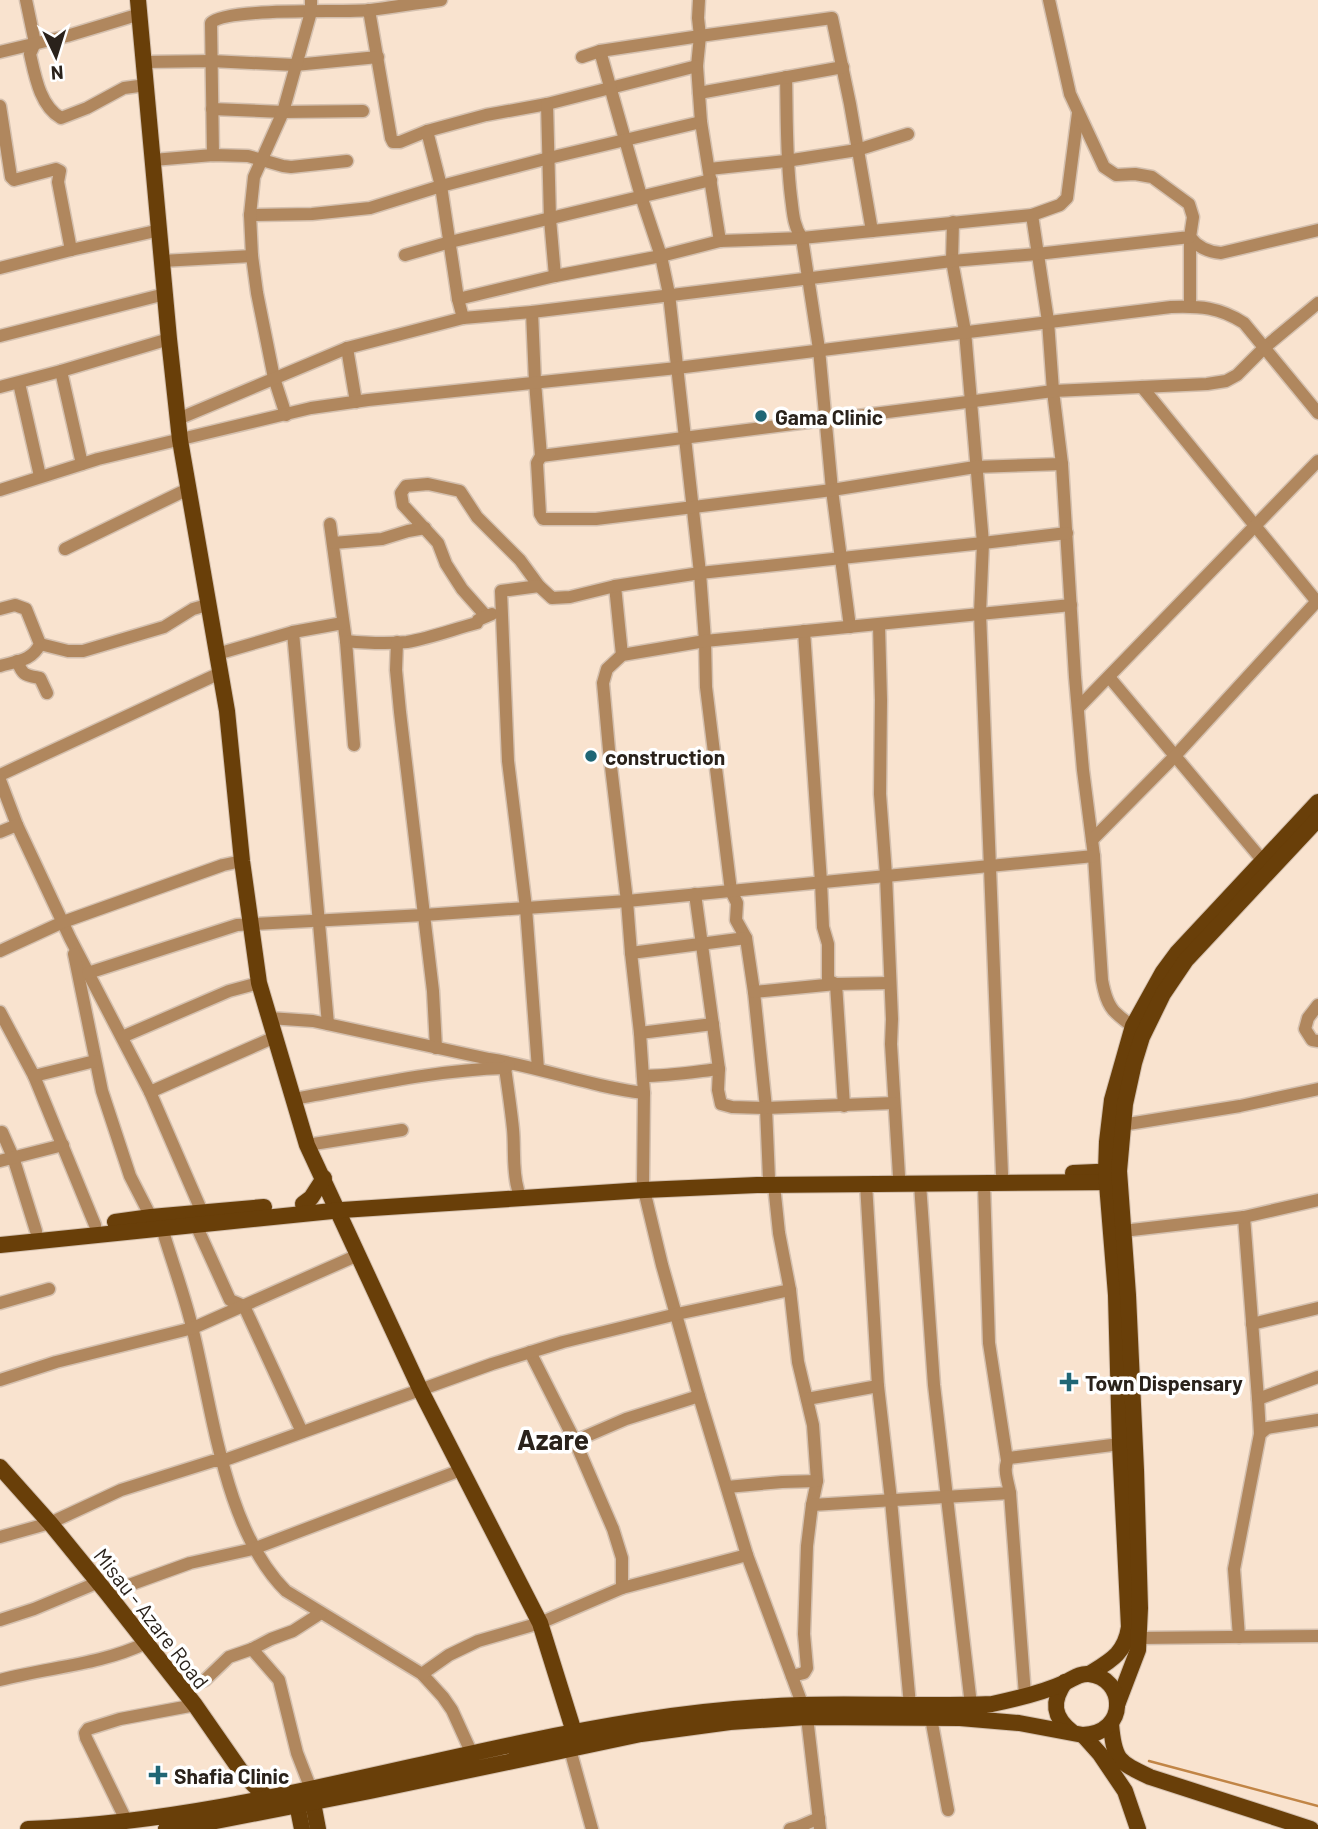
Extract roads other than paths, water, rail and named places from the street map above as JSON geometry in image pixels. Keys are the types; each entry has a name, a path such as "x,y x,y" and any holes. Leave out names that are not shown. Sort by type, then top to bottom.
{"main road":[{"path":"140,4 180,440 227,711 242,862 259,983 307,1145 421,1391 540,1623 570,1738"},
{"path":"805,1711 992,1704 1089,1674 1113,1659 1127,1640 1131,1510 1128,1295 1123,1231 1107,1142 1112,1100 1137,1031 1163,972 1177,953 1318,802"},
{"path":"304,1797 472,1754 719,1710 960,1718 1019,1723 1093,1735 1111,1724 1140,1638 1131,1510 1120,1444 1116,1295 1109,1209 1137,1031 1186,960 1318,819"},
{"path":"1076,1178 1107,1142"},
{"path":"0,1236 95,1225 518,1190 899,1176 1002,1174 1076,1178 1100,1194 1109,1209"},
{"path":"772,1182 984,1184 1113,1177"},
{"path":"303,1204 311,1198 324,1178"},
{"path":"199,1218 303,1204 335,1206 643,1186"},
{"path":"0,1245 156,1222"},
{"name":"Misau - Azare Road","path":"0,1467 103,1588 195,1705 243,1774 270,1804 302,1829"},
{"path":"1089,1674 1100,1677 1109,1684 1117,1705"},
{"path":"1065,1682 1055,1703 1057,1715 1063,1725 1100,1754 1125,1791 1138,1829"},
{"path":"1111,1724 1115,1750 1126,1766 1150,1777 1311,1829"},
{"path":"166,1829 195,1825 270,1804 570,1738"},
{"path":"237,1803 243,1788 243,1774"},
{"path":"302,1829 304,1797"},
{"path":"304,1797 318,1829"},
{"path":"28,1829 126,1820 237,1803 270,1804"}],"street":[{"path":"26,0 35,43 30,54 40,91 56,116 61,118 87,108 124,88 146,85"},
{"path":"213,155 211,23 215,19 247,12 311,6 369,10 441,0"},
{"path":"699,0 697,66 701,122 720,241"},
{"path":"1049,0 1067,83 1104,167 1116,174 1152,177 1189,204 1193,217 1190,237 1190,306"},
{"path":"0,51 67,36 140,4"},
{"path":"286,415 274,378 257,293 250,215 254,177 283,112 311,6"},
{"path":"369,10 393,142 486,115 547,104 697,66"},
{"path":"582,57 600,51 838,16 843,67 872,231"},
{"path":"600,51 661,256 669,294 700,573 706,687 731,891 737,902 736,920 746,938 779,1233 790,1290 798,1362 813,1425 817,1481 807,1546 804,1634 807,1668 804,1674 792,1676"},
{"path":"144,62 211,61 295,65 378,57"},
{"path":"699,93 843,67"},
{"path":"786,77 786,161 796,230 802,238 819,349 832,490 850,627"},
{"path":"547,104 550,219 555,276"},
{"path":"0,106 11,177 14,180 60,170 58,182 71,250"},
{"path":"212,109 363,111"},
{"path":"458,299 720,241 802,238 1032,215 1060,205 1067,198 1078,111"},
{"path":"250,215 312,214 370,208 441,186 701,122"},
{"path":"427,131 441,186 463,318"},
{"path":"405,255 641,196 710,175 857,150 908,134"},
{"path":"153,160 213,155 248,156 291,167 347,161"},
{"path":"1032,215 1048,321 1062,464 1078,708 1094,856 1102,980 1112,1010 1137,1031"},
{"path":"953,222 952,261 965,331 983,543 980,613 1002,1174"},
{"path":"1,266 160,230"},
{"path":"1190,237 1196,245 1210,252 1221,253 1318,230"},
{"path":"178,419 347,348 463,318 952,261 1190,237"},
{"path":"162,261 252,256"},
{"path":"0,335 165,294"},
{"path":"541,456 1053,391 1226,381 1237,375 1265,347 1318,303"},
{"path":"0,490 82,464 311,408 677,368 1171,307 1213,308 1244,323 1318,413"},
{"path":"532,312 541,456 537,463 540,514 543,519 596,519 832,490 975,467 1062,464"},
{"path":"0,387 169,339"},
{"path":"347,348 356,402"},
{"path":"61,371 82,464"},
{"path":"19,383 40,476"},
{"path":"1092,840 1175,756 1318,602 1142,387"},
{"path":"1078,708 1318,461"},
{"path":"486,616 462,589 446,564 439,543 403,505 401,493 406,486 428,484 460,491 477,517 520,560 539,586 552,598 700,573 1067,533"},
{"path":"65,549 188,489"},
{"path":"330,524 346,642 354,745"},
{"path":"333,543 382,539 425,528"},
{"path":"538,1069 526,908 508,761 501,591 539,586"},
{"path":"615,586 622,655"},
{"path":"0,609 15,605 26,609 40,644 36,653 30,657 0,666"},
{"path":"40,644 68,651 83,651 164,627 193,609 208,605"},
{"path":"790,1829 819,1824 805,1711 747,1555 662,1265 643,1186 643,1076 640,1033 603,683 607,669 622,655 705,641 1071,605"},
{"path":"346,642 397,642 428,638 501,613"},
{"path":"217,654 293,632 343,623"},
{"path":"879,625 880,794 899,1176"},
{"path":"804,631 823,927 828,944 828,980 836,984"},
{"path":"293,632 328,1024"},
{"path":"397,642 396,670 400,712 433,991 436,1048"},
{"path":"17,661 25,675 40,678 47,693"},
{"path":"220,673 0,777 18,825 63,922 150,1092 230,1300 244,1306 302,1432"},
{"path":"1109,677 1263,861"},
{"path":"0,832 18,825"},
{"path":"88,973 237,925 628,901 1094,856"},
{"path":"0,951 63,922 223,865 242,862"},
{"path":"695,894 719,1069 721,1104 766,1108 894,1103"},
{"path":"71,938 106,1103 130,1176 156,1222 193,1328 222,1461 254,1549 272,1577 286,1591 422,1674 452,1710 472,1754"},
{"path":"631,953 746,938"},
{"path":"122,1037 229,991 259,983"},
{"path":"754,992 836,984 890,983"},
{"path":"836,984 844,1106"},
{"path":"1318,1005 1308,1018 1305,1029 1312,1040 1318,1041"},
{"path":"0,1012 34,1076 95,1225"},
{"path":"269,1018 328,1024 508,1066 538,1069 643,1093"},
{"path":"640,1033 713,1024"},
{"path":"150,1092 275,1037"},
{"path":"34,1076 95,1061"},
{"path":"293,1099 400,1079 508,1066"},
{"path":"508,1066 518,1190"},
{"path":"643,1076 719,1069"},
{"path":"1122,1125 1240,1106 1318,1088"},
{"path":"307,1145 402,1130"},
{"path":"2,1132 6,1159 36,1231"},
{"path":"6,1159 63,1145"},
{"path":"866,1184 878,1386 910,1705"},
{"path":"920,1184 934,1385 971,1705"},
{"path":"984,1184 989,1343 1007,1460 1005,1467 1010,1493 1025,1695"},
{"path":"1123,1231 1244,1217 1318,1199"},
{"path":"1239,1637 1234,1569 1259,1434 1244,1217"},
{"path":"0,1380 56,1362 193,1328 358,1255"},
{"path":"0,1303 49,1289"},
{"path":"0,1537 50,1523 121,1490 213,1461 222,1461 530,1352 677,1314 790,1290"},
{"path":"1252,1324 1318,1308"},
{"path":"530,1352 575,1441 613,1529 622,1558 622,1588"},
{"path":"1258,1399 1318,1377"},
{"path":"807,1399 878,1386"},
{"path":"575,1441 626,1419 699,1396"},
{"path":"1259,1434 1267,1428 1318,1420"},
{"path":"1007,1460 1120,1444"},
{"path":"0,1620 190,1563 254,1549 461,1470"},
{"path":"727,1487 817,1481"},
{"path":"812,1505 1010,1493"},
{"path":"422,1674 449,1655 478,1641 540,1623 622,1588 747,1555"},
{"path":"183,1690 205,1680 229,1657 293,1631 321,1613"},
{"path":"1140,1638 1318,1636"},
{"path":"0,1679 98,1661 128,1652 146,1643"},
{"path":"252,1649 279,1680 297,1753 304,1797"},
{"path":"126,1820 85,1733 88,1729 120,1719 195,1705"},
{"path":"930,1717 948,1810"},
{"path":"570,1738 592,1829"}],"waterway":[{"path":"1149,1761 1318,1806"}],"place":[{"name":"Gama Clinic","path":"761,416"},
{"name":"construction","path":"591,756"},
{"name":"Town Dispensary","path":"1069,1382"},
{"name":"Shafia Clinic","path":"158,1775"}],"district":[{"name":"Azare","path":"553,1439"}]}
